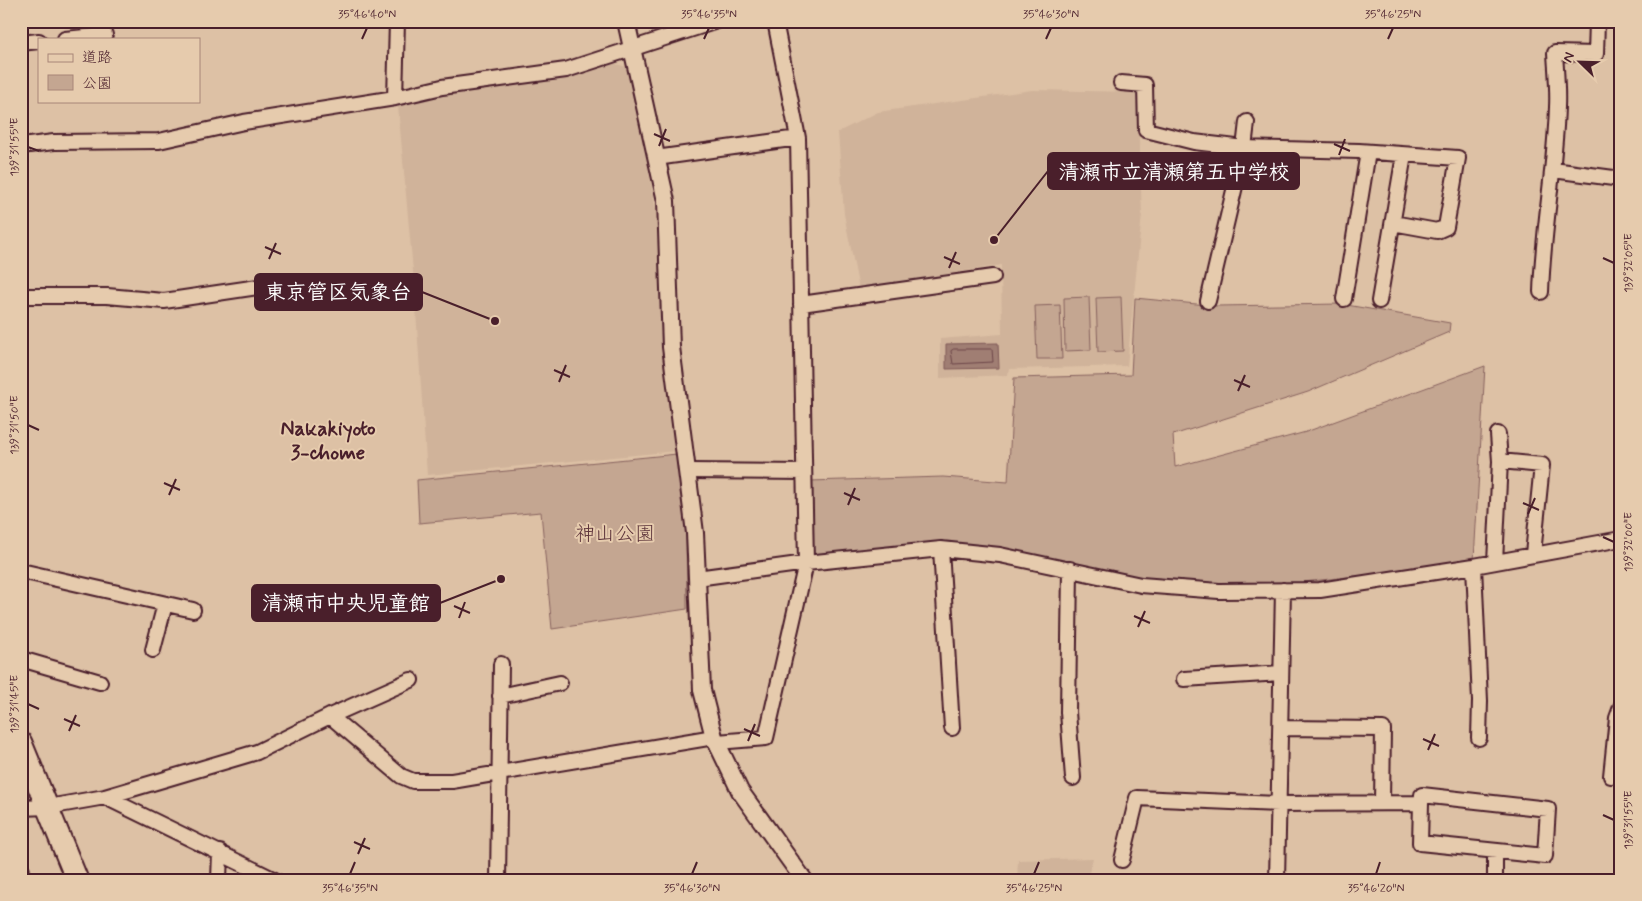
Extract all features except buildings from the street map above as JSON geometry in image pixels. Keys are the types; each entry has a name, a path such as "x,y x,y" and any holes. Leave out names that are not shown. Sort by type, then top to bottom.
{"main road":[{"path":"21,743 77,880"}],"street":[{"path":"395,98 397,21"},
{"path":"626,21 634,46 666,201 671,347 689,472 697,578 702,690 716,739 740,791 804,880"},
{"path":"21,146 54,142 159,141 244,122 395,98 442,87 566,70 634,46 717,21"},
{"path":"330,716 401,776 413,780 452,781 716,739 766,738 806,563 798,138 775,21"},
{"path":"1541,292 1542,247 1553,170 1558,106 1556,53 1596,54 1597,21"},
{"path":"75,38 105,35"},
{"path":"21,43 38,41"},
{"path":"1121,83 1144,85 1146,130 1194,142 1244,148 1368,152 1458,158 1446,227 1437,231 1393,223"},
{"path":"1208,301 1244,148 1247,122"},
{"path":"656,158 798,138"},
{"path":"1344,299 1368,152"},
{"path":"1379,301 1404,155"},
{"path":"1553,170 1621,180"},
{"path":"801,304 994,277"},
{"path":"21,296 107,296 164,301 265,286 306,286"},
{"path":"1495,562 1500,461 1498,434"},
{"path":"1500,461 1542,465 1534,554"},
{"path":"689,472 804,472"},
{"path":"697,578 806,563 941,549 1000,555 1070,568 1141,585 1218,591 1320,590 1474,566 1621,539"},
{"path":"941,549 952,728"},
{"path":"1474,566 1480,701 1479,738"},
{"path":"1070,568 1068,712 1073,778"},
{"path":"21,571 193,610"},
{"path":"1277,880 1283,590"},
{"path":"153,650 164,604"},
{"path":"21,659 100,682"},
{"path":"498,880 501,664"},
{"path":"1184,679 1281,673"},
{"path":"21,808 48,806 105,797 257,752 330,716 411,680"},
{"path":"500,696 560,683"},
{"path":"1621,707 1617,718 1611,776 1621,775"},
{"path":"1280,728 1383,728 1382,802"},
{"path":"1422,795 1548,809 1545,856 1420,843 1421,803 1422,795"},
{"path":"105,797 275,880"},
{"path":"1122,860 1137,798 1279,804 1421,803"},
{"path":"1495,850 1495,880"},
{"path":"219,880 220,852"},
{"path":"21,868 25,880"}],"shaded area":[{"path":"613,63 630,68 657,216 662,334 676,451 427,475 414,282 398,106 441,96 572,76"},
{"path":"1032,90 1137,92 1142,214 1127,366 1009,369 1008,375 940,378 940,339 1002,334 1001,265 859,289 844,214 838,132 878,112"},
{"path":"1093,858 1087,880 1017,880 1018,860"}],"green space":[{"path":"1089,297 1091,350 1065,351 1064,298"},
{"path":"1121,297 1123,351 1098,352 1096,298"},
{"path":"1135,298 1217,306 1341,304 1450,323 1449,332 1308,392 1173,435 1175,467 1306,432 1485,366 1474,560 1409,570 1277,585 1145,580 992,549 810,558 810,481 943,477 1008,482 1014,378 1131,375"},
{"path":"1060,305 1062,359 1037,359 1035,306"},
{"name":"神山公園","path":"677,454 686,533 687,609 552,629 541,512 419,523 417,480"}],"water":[{"path":"998,343 999,368 946,369 946,344"}],"place":[{"name":"清瀬市立清瀬第五中学校","path":"994,240"},
{"name":"東京管区気象台","path":"495,321"},
{"name":"清瀬市中央児童館","path":"501,579"}],"district":[{"name":"Nakakiyoto 3-chome","path":"328,441"}]}
